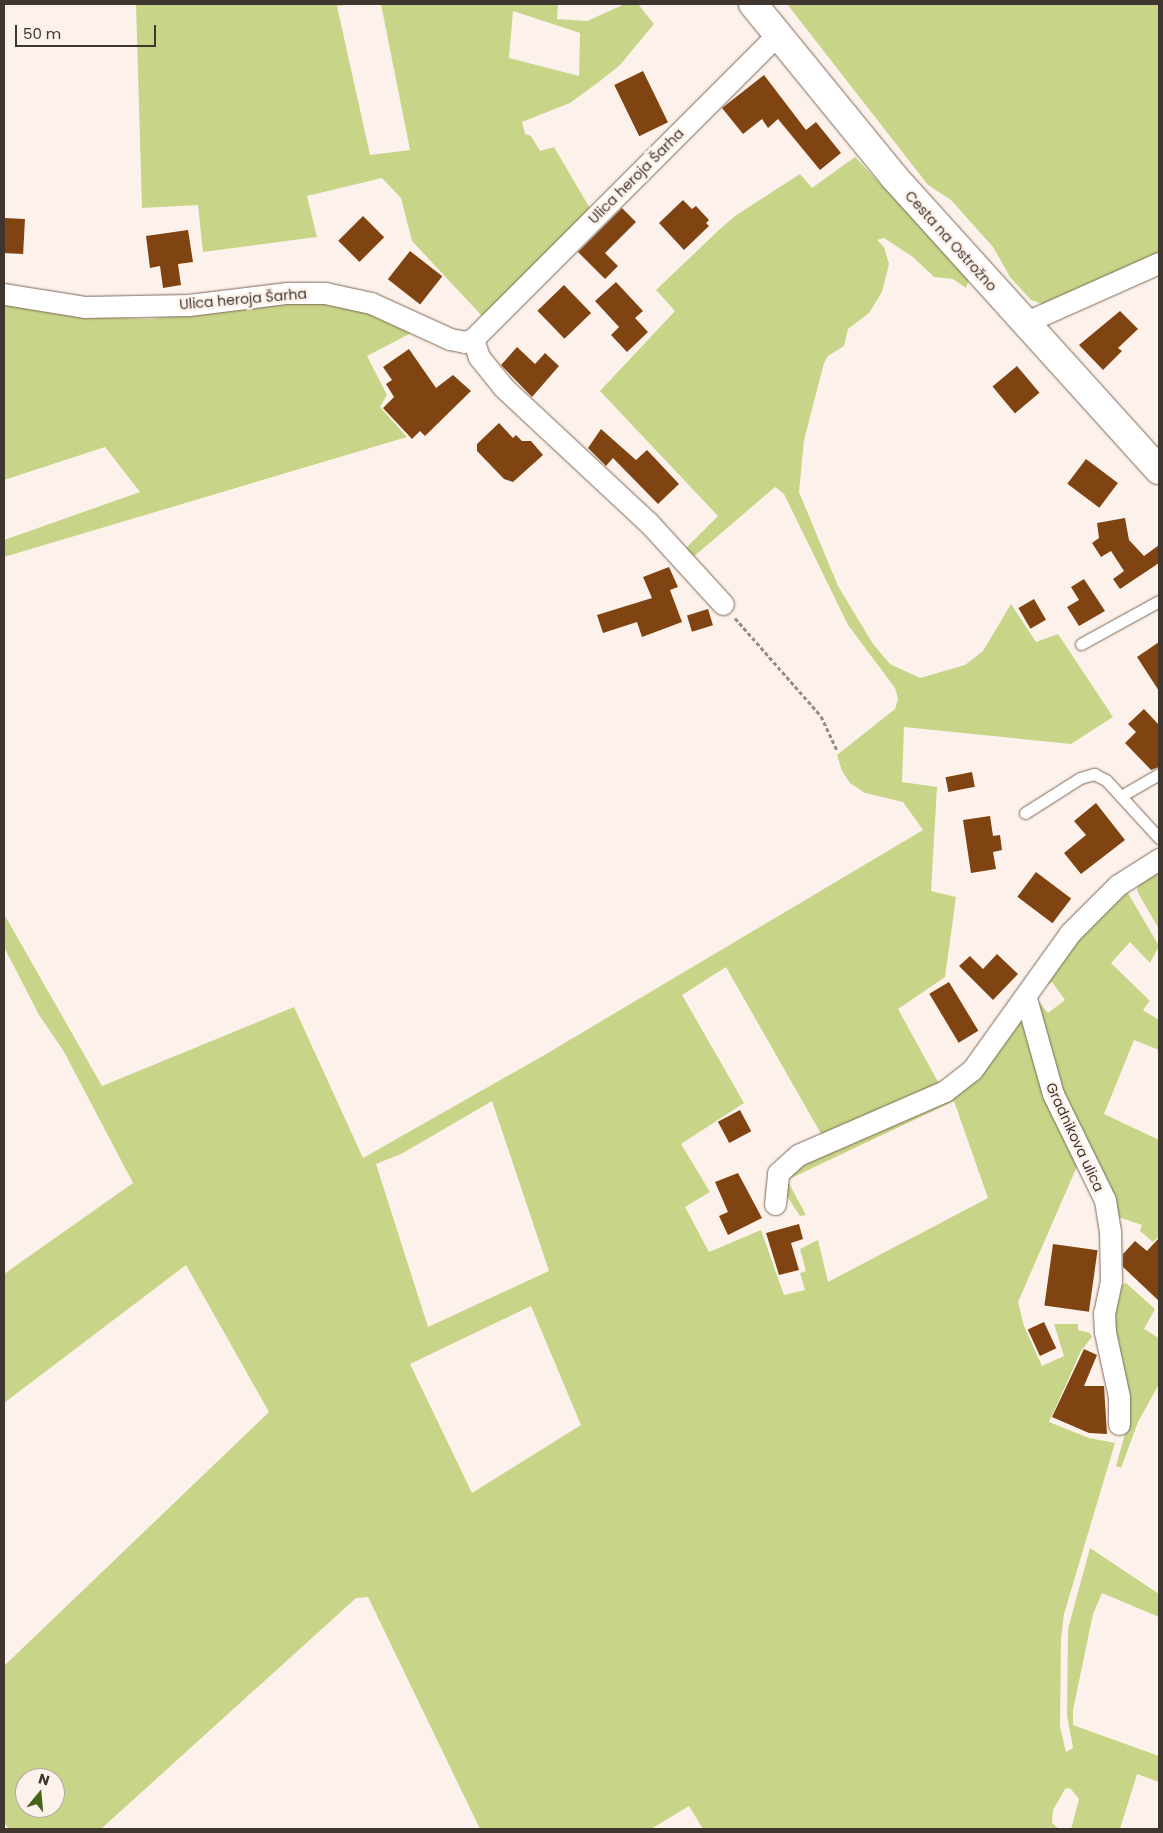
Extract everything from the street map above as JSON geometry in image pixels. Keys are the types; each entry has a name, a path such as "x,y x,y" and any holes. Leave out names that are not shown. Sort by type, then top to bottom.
{"street":[{"name":"Cesta na Ostrožno","path":"753,4 894,177 1035,319 1159,470"},
{"name":"Ulica heroja Šarha","path":"4,294 84,307 188,305 288,293 325,293 371,302 450,339 465,342 473,339 778,34"},
{"path":"1035,319 1159,263"},
{"path":"473,339 479,357 503,387 648,522 724,604"},
{"path":"775,1204 775,1184 783,1166 820,1144 945,1091 972,1070 1026,998 1044,966 1098,903 1118,885 1159,859"},
{"name":"Gradnikova ulica","path":"1026,998 1053,1094 1085,1154 1105,1200 1110,1231 1111,1281 1104,1313 1105,1332 1119,1397 1119,1424"}],"lane":[{"path":"1081,644 1159,601"},
{"path":"1122,796 1159,774"},
{"path":"1025,813 1087,775 1101,776 1122,796 1159,838"}],"path":[{"path":"724,604 820,716 837,750"}],"green space":[{"path":"136,4 354,4 337,6 370,155 410,150 381,4 558,4 557,19 587,21 625,4 638,4 654,24 620,65 600,81 570,103 522,122 525,134 531,136 540,151 554,147 591,210 482,316 412,241 401,198 382,178 307,196 317,237 203,252 198,205 142,208","holes":["513,11 580,33 579,76 509,58"]},
{"path":"787,4 1159,4 1159,257 1046,305 1031,300 1010,277 993,247 951,200 928,185"},
{"path":"855,157 969,278 966,288 953,279 934,277 913,257 884,238 877,240 884,247 889,264 882,292 869,313 848,329 844,346 828,356 824,363 804,440 799,492 838,586 873,644 890,664 920,678 965,665 983,651 1011,604 1036,642 1058,634 1113,717 1071,744 904,727 902,782 937,787 931,891 956,897 945,977 898,1009 942,1089 824,1139 726,967 682,995 744,1103 681,1144 710,1192 685,1207 709,1252 761,1230 784,1295 805,1290 800,1273 806,1271 800,1249 818,1240 828,1282 988,1198 954,1101 787,1180 806,1215 800,1216 783,1190 786,1172 948,1095 1022,1017 1082,1155 1018,1302 1024,1326 1042,1366 1064,1356 1054,1324 1078,1324 1078,1330 1090,1333 1092,1337 1081,1351 1049,1422 1089,1438 1115,1443 1064,1614 1061,1639 1060,1727 1066,1752 1073,1748 1067,1715 1068,1629 1090,1548 1159,1594 1159,1617 1102,1593 1093,1614 1073,1710 1073,1725 1159,1756 1159,1782 1137,1774 1120,1829 1071,1829 1079,1799 1070,1788 1065,1789 1053,1810 1052,1823 1059,1829 703,1829 689,1806 651,1829 480,1829 368,1597 356,1598 101,1829 9,1829 4,1823 4,1666 269,1412 186,1265 4,1403 4,1274 133,1183 63,1050 39,1015 4,947 4,914 102,1086 294,1007 363,1158 541,1057 923,830 903,802 865,793 850,783 842,771 837,755 895,709 898,699 895,688 848,625 784,494 775,487 692,558 685,549 718,516 600,391 675,311 656,290 735,216 800,174 812,188","holes":["492,1101 549,1271 428,1327 376,1164 403,1153","531,1306 581,1425 472,1493 410,1364"]},
{"path":"286,301 349,303 413,332 367,356 387,395 380,407 407,437 4,557 4,540 140,492 105,447 4,480 4,303 104,317 149,319"},
{"path":"1159,865 1159,929 1137,891 1139,879"},
{"path":"1116,893 1128,893 1159,946 1150,963 1130,942 1111,963 1150,1001 1143,1010 1159,1020 1159,1050 1134,1040 1104,1114 1159,1140 1159,1236 1153,1242 1140,1231 1142,1225 1115,1216 1062,1105 1034,996 1048,1013 1065,1000 1052,982 1042,989 1040,986"},
{"path":"1126,1283 1155,1309 1144,1329 1159,1338 1159,1384 1138,1422 1121,1468 1116,1466 1128,1423 1114,1336 1115,1297 1119,1285"}],"building":[{"path":"643,71 668,122 639,136 614,85"},
{"path":"764,75 806,130 816,122 841,153 820,170 778,119 768,128 762,119 743,134 722,108"},
{"path":"683,200 692,209 696,206 709,220 706,223 709,226 684,250 659,223"},
{"path":"622,208 636,222 605,253 618,266 605,279 578,252"},
{"path":"363,216 384,237 359,262 338,241"},
{"path":"4,218 25,219 23,254 4,253"},
{"path":"188,230 193,262 178,264 181,285 163,288 160,266 150,268 146,236"},
{"path":"410,251 442,276 420,305 388,279"},
{"path":"616,282 643,311 635,318 648,332 627,352 611,335 619,327 595,301"},
{"path":"564,285 591,313 564,339 537,311"},
{"path":"1120,311 1138,329 1118,348 1122,351 1103,370 1079,345"},
{"path":"517,347 535,364 545,353 559,366 532,397 501,365"},
{"path":"409,349 436,388 453,375 471,391 425,436 420,431 412,439 383,408 394,397 386,384 392,380 383,367"},
{"path":"1017,366 1039,393 1015,413 992,387"},
{"path":"499,423 513,438 516,435 522,441 531,441 543,455 513,482 504,479 477,451 477,444"},
{"path":"601,429 636,460 647,450 679,484 658,504 613,458 606,466 588,448"},
{"path":"1086,459 1118,483 1099,508 1067,484"},
{"path":"1125,518 1129,540 1144,556 1159,545 1159,563 1120,589 1113,579 1124,571 1111,551 1101,557 1092,543 1099,538 1097,523"},
{"path":"669,567 678,587 670,590 682,622 642,637 637,622 603,633 597,615 652,598 643,577"},
{"path":"1084,579 1105,611 1079,626 1067,607 1079,600 1071,587"},
{"path":"1034,599 1046,620 1030,629 1018,608"},
{"path":"708,609 713,625 692,632 687,615"},
{"path":"1159,642 1159,691 1137,657"},
{"path":"1144,709 1159,725 1159,767 1151,770 1125,743 1136,732 1128,724"},
{"path":"972,772 975,787 948,792 945,777"},
{"path":"1096,803 1125,840 1081,874 1064,853 1086,835 1074,821"},
{"path":"990,816 993,836 1000,835 1002,850 993,852 996,869 971,873 963,820"},
{"path":"1036,872 1071,898 1052,923 1017,897"},
{"path":"997,954 1018,974 993,1000 959,966 970,956 983,969"},
{"path":"949,982 978,1031 959,1043 929,994"},
{"path":"740,1110 751,1131 729,1143 718,1122"},
{"path":"738,1173 762,1218 728,1235 719,1216 728,1212 715,1182"},
{"path":"799,1224 803,1239 791,1243 799,1270 779,1275 766,1233"},
{"path":"1159,1238 1159,1301 1123,1267 1123,1254 1135,1241 1147,1251"},
{"path":"1053,1244 1098,1250 1089,1312 1044,1305"},
{"path":"1044,1322 1056,1348 1040,1356 1028,1330"},
{"path":"1084,1349 1097,1355 1084,1386 1104,1386 1107,1434 1089,1433 1052,1417"}]}
